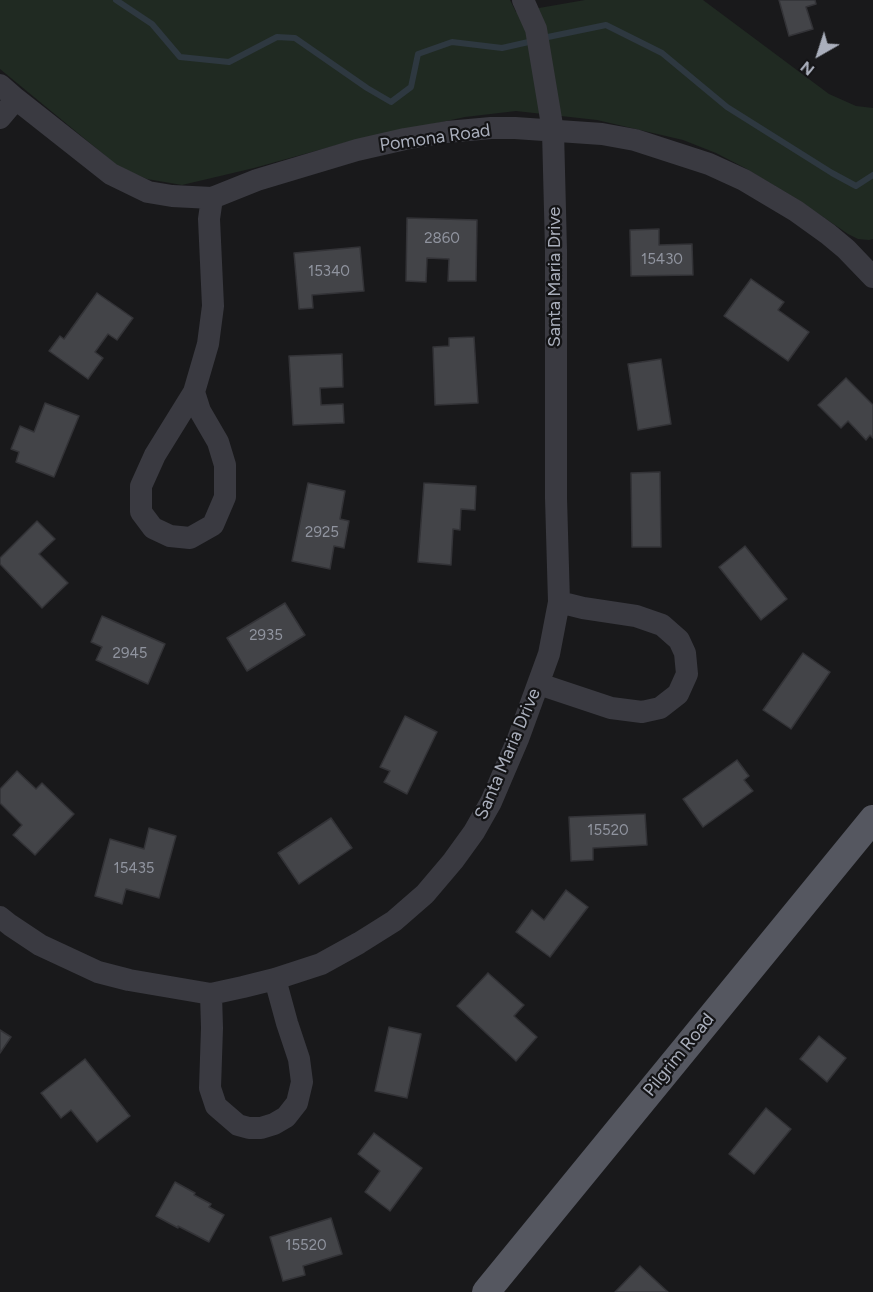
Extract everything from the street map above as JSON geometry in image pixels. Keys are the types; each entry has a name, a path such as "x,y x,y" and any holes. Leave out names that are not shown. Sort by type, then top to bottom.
{"main road":[{"name":"Pilgrim Road","path":"486,1292 873,819"}],"street":[{"name":"Santa Maria Drive","path":"0,917 40,945 98,972 129,980 211,994 275,979 321,964 359,943 394,921 425,894 474,832 491,802 539,684 549,654 559,602 553,131 536,29 523,0"},
{"name":"Pomona Road","path":"8,92 111,174 148,192 172,196 212,198 268,177 357,150 447,132 491,128 602,134 635,140 717,168 744,180 796,212 846,249 871,271"},
{"path":"0,118 8,92"},
{"path":"194,392 200,411 218,442 225,465 225,497 213,525 190,538 170,536 153,528 141,512 141,486 155,455 194,392 207,344 213,306 209,219 212,198"},
{"path":"539,684 611,708 642,712 660,708 678,694 687,674 685,653 679,640 662,625 636,616 559,602"},
{"path":"211,994 213,1028 210,1088 216,1106 238,1125 261,1128 286,1117 297,1103 302,1082 299,1059 275,979"}],"shaded area":[{"path":"0,0 510,0 516,12 585,0 703,0 829,94 856,106 873,108 873,239 858,239 848,234 797,199 745,168 683,140 597,120 516,111 465,117 344,143 182,185 147,179 119,167 0,69"}],"building":[{"path":"779,0 815,0 816,4 806,7 813,29 789,36"},
{"path":"407,218 477,220 476,281 448,281 449,259 427,258 426,282 406,281"},
{"path":"659,229 659,245 692,244 693,275 631,276 630,230"},
{"path":"360,247 364,291 312,295 313,308 299,309 294,253"},
{"path":"751,279 784,302 778,310 809,332 788,361 724,316"},
{"path":"97,293 133,318 117,340 108,334 95,352 103,358 88,379 49,351 60,336 64,339"},
{"path":"474,337 478,403 435,405 433,347 449,346 449,338"},
{"path":"342,354 343,387 320,388 321,405 343,404 344,423 293,425 289,356"},
{"path":"661,359 671,424 638,430 628,364"},
{"path":"846,378 873,405 873,438 870,435 866,440 848,421 841,428 818,405"},
{"path":"45,403 79,416 54,477 16,462 19,452 11,449 20,426 34,432"},
{"path":"660,472 661,547 632,547 631,473"},
{"path":"308,483 345,491 340,519 349,521 344,548 334,546 330,569 292,561"},
{"path":"424,483 476,486 475,510 461,509 460,530 453,529 451,565 418,562"},
{"path":"37,521 55,539 39,554 68,583 42,608 0,564 0,558"},
{"path":"745,546 787,599 761,620 719,567"},
{"path":"285,603 305,635 247,671 227,638"},
{"path":"102,616 165,644 148,684 96,660 102,647 91,642"},
{"path":"803,653 830,672 791,729 763,710"},
{"path":"405,716 437,732 407,794 384,782 390,771 380,767"},
{"path":"737,760 749,776 744,780 753,791 703,827 683,799"},
{"path":"17,771 36,789 42,783 74,814 35,855 13,835 22,825 0,803 0,789"},
{"path":"645,814 647,845 593,848 593,860 571,861 569,817"},
{"path":"331,818 352,848 299,884 278,853"},
{"path":"149,828 176,836 159,898 126,889 122,904 95,896 110,839 144,849"},
{"path":"566,890 588,907 550,957 516,932 532,910 544,920"},
{"path":"488,973 524,1005 514,1016 537,1037 516,1061 457,1006"},
{"path":"389,1027 421,1034 407,1098 375,1091"},
{"path":"0,1030 11,1037 0,1053"},
{"path":"819,1036 846,1058 827,1082 800,1059"},
{"path":"85,1059 130,1116 97,1142 71,1110 61,1118 41,1093"},
{"path":"766,1108 791,1129 754,1174 729,1154"},
{"path":"374,1133 422,1168 390,1211 365,1192 380,1171 358,1154"},
{"path":"175,1182 195,1193 194,1195 211,1204 209,1207 224,1215 209,1242 156,1216"},
{"path":"331,1218 342,1254 303,1266 305,1275 283,1281 270,1237"},
{"path":"640,1266 668,1292 615,1292"}],"waterway":[{"path":"116,0 152,24 180,57 229,62 277,37 295,38 391,102 411,87 418,54 452,42 502,48 533,41"},
{"path":"543,38 606,25 662,53 727,107 832,173 856,186 873,175"}]}
